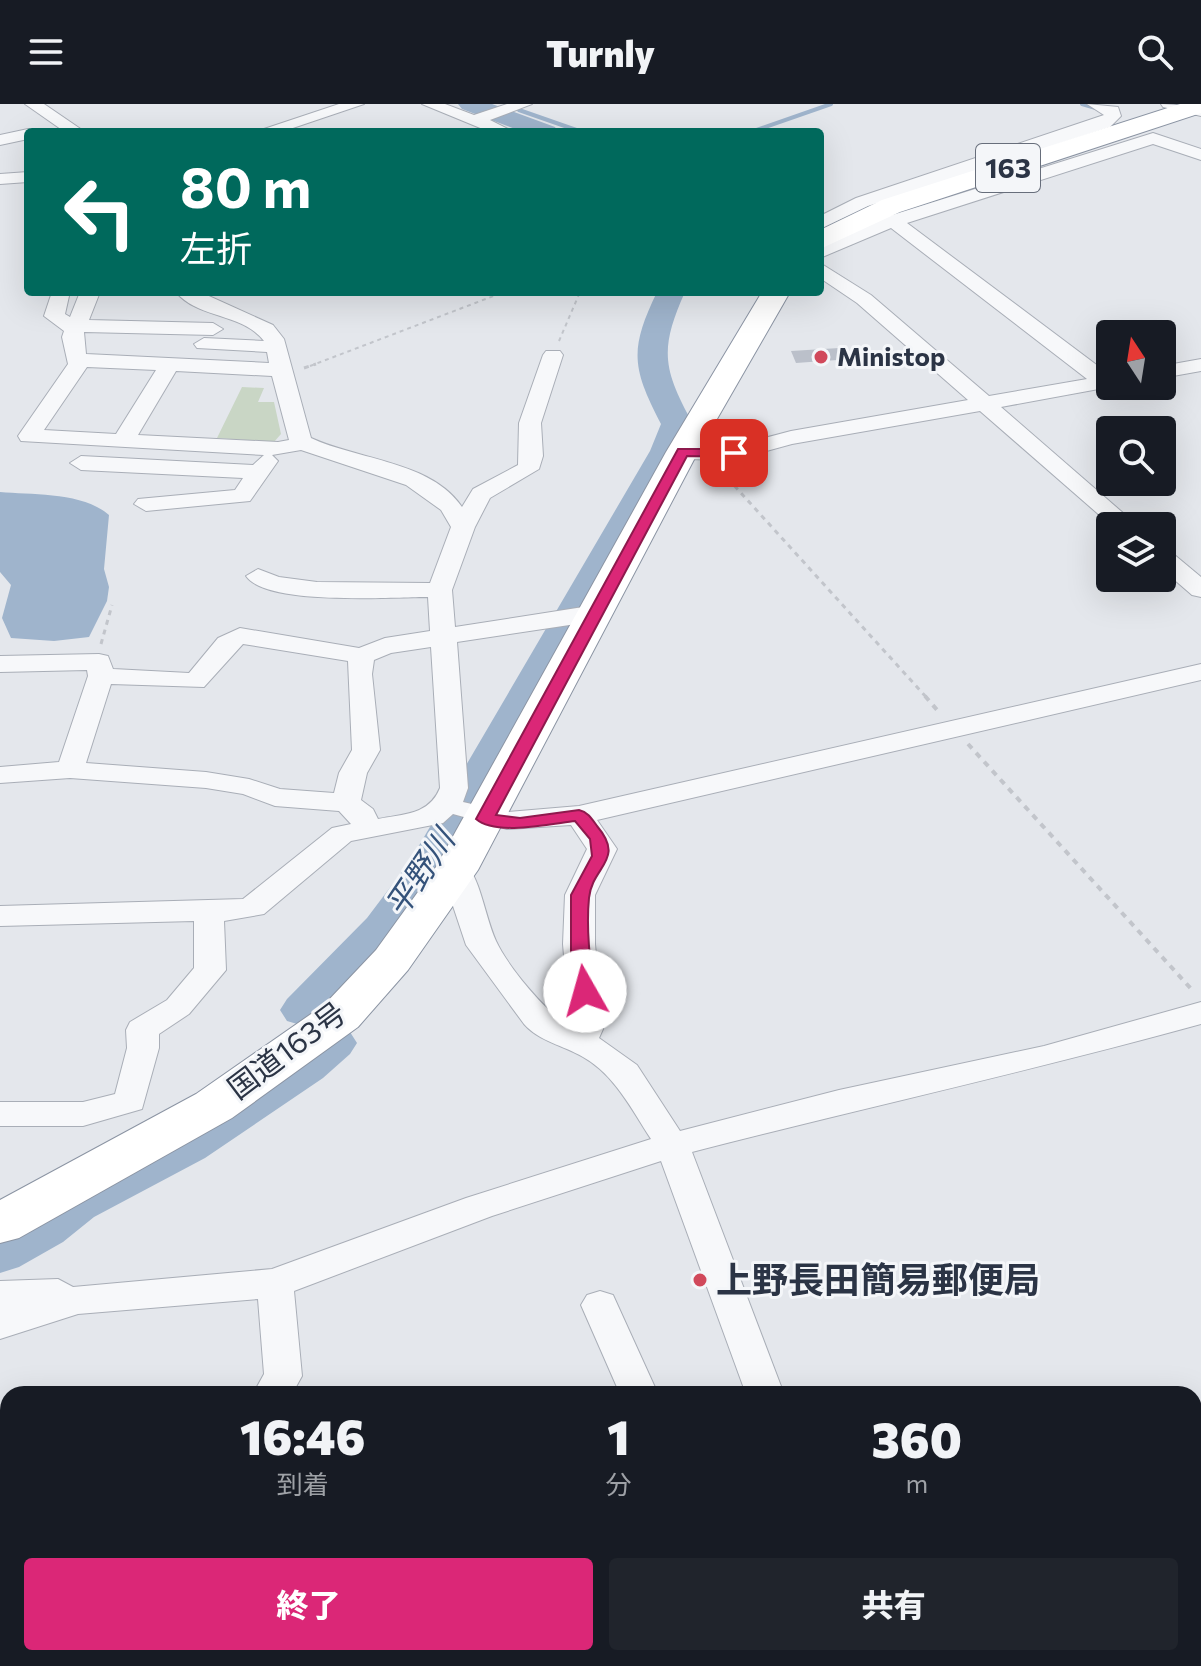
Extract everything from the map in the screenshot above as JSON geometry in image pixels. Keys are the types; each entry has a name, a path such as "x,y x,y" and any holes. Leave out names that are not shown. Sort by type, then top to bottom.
{"highway":[{"name":"163","path":"824,239 891,206 1191,107"},
{"name":"国道163号","path":"0,1224 214,1106 341,1016 392,960 456,870 466,811 579,615 682,452 774,296"}],"street":[{"path":"33,104 71,128"},
{"path":"276,128 356,104"},
{"path":"430,104 479,118 498,128"},
{"path":"824,221 862,202 1104,123 1113,116 1112,110 1095,104"},
{"path":"479,118 518,106"},
{"path":"0,140 24,138"},
{"path":"824,250 893,221 1153,138 1201,155"},
{"path":"0,179 24,177"},
{"path":"893,221 1096,373"},
{"path":"824,272 864,299 1110,512"},
{"path":"59,296 54,316 81,310 132,326 209,335 262,347"},
{"path":"191,444 152,503 242,496 256,472 294,446 297,435 274,339 262,325 212,308 192,296"},
{"path":"118,362 132,326 152,308"},
{"path":"79,360 71,343 81,310"},
{"path":"123,441 180,365 209,335"},
{"path":"466,811 454,788 440,590 463,527 481,494 528,469 532,456 530,423 553,355"},
{"path":"79,360 282,373"},
{"path":"79,360 29,436 294,446 391,471 437,493 455,510 463,527"},
{"path":"1176,369 1201,365"},
{"path":"682,452 734,453 791,438 1096,383"},
{"path":"96,439 76,471 177,468 256,472"},
{"path":"1176,569 1201,590"},
{"path":"258,576 268,584 298,590 440,590"},
{"path":"0,664 98,668 195,681 205,674 230,639 240,636 362,656 385,646 579,615"},
{"path":"346,803 348,786 368,740 359,674 362,656"},
{"path":"70,770 98,668"},
{"path":"0,916 209,911 253,907 342,834 366,827 466,811 520,823 579,815 1201,672"},
{"path":"0,775 70,770 206,780 249,787 275,797 346,803 363,815 366,827"},
{"path":"579,815 602,849 580,895 580,962 587,1029 581,1042"},
{"path":"456,870 482,945 491,959 545,1027 581,1042 625,1073 672,1145 762,1386"},
{"path":"0,1114 90,1115 111,1111 130,1101 143,1048 142,1030 178,1007 210,970 209,911"},
{"path":"0,1324 78,1300 178,1294 275,1283 479,1207 672,1145 839,1102 1044,1057 1201,1013"},
{"path":"275,1283 283,1376 277,1386"},
{"path":"0,1295 47,1292 70,1294 78,1300"},
{"path":"600,1305 635,1386"}],"path":[{"path":"282,373 493,296"},
{"path":"553,355 578,296"},
{"path":"98,668 112,605"}],"green space":[{"path":"242,387 264,388 258,402 274,402 281,434 274,442 217,438"}],"water":[{"path":"0,492 72,498 109,515 104,569 109,587 107,601 89,637 54,641 11,638 2,618 11,585 0,572"}],"building":[{"name":"Ministop","path":"839,348 851,359 796,363 791,351"}],"waterway":[{"name":"平野川","path":"470,104 535,128"},
{"path":"762,128 831,104"},
{"path":"1082,104 1099,109"},
{"path":"519,110 571,128"},
{"name":"平野川","path":"304,1010 383,928 429,865 666,451 677,424 653,373 650,346 669,296"},
{"name":"平野川","path":"0,1253 44,1228 76,1204 187,1145 306,1066 333,1043"}],"place":[{"name":"Ministop","path":"821,357"},
{"name":"上野長田簡易郵便局","path":"700,1280"}],"route":[{"path":"585,991 579,944 580,895 601,856 599,839 579,815 520,823 485,819 682,452 734,453"}]}
